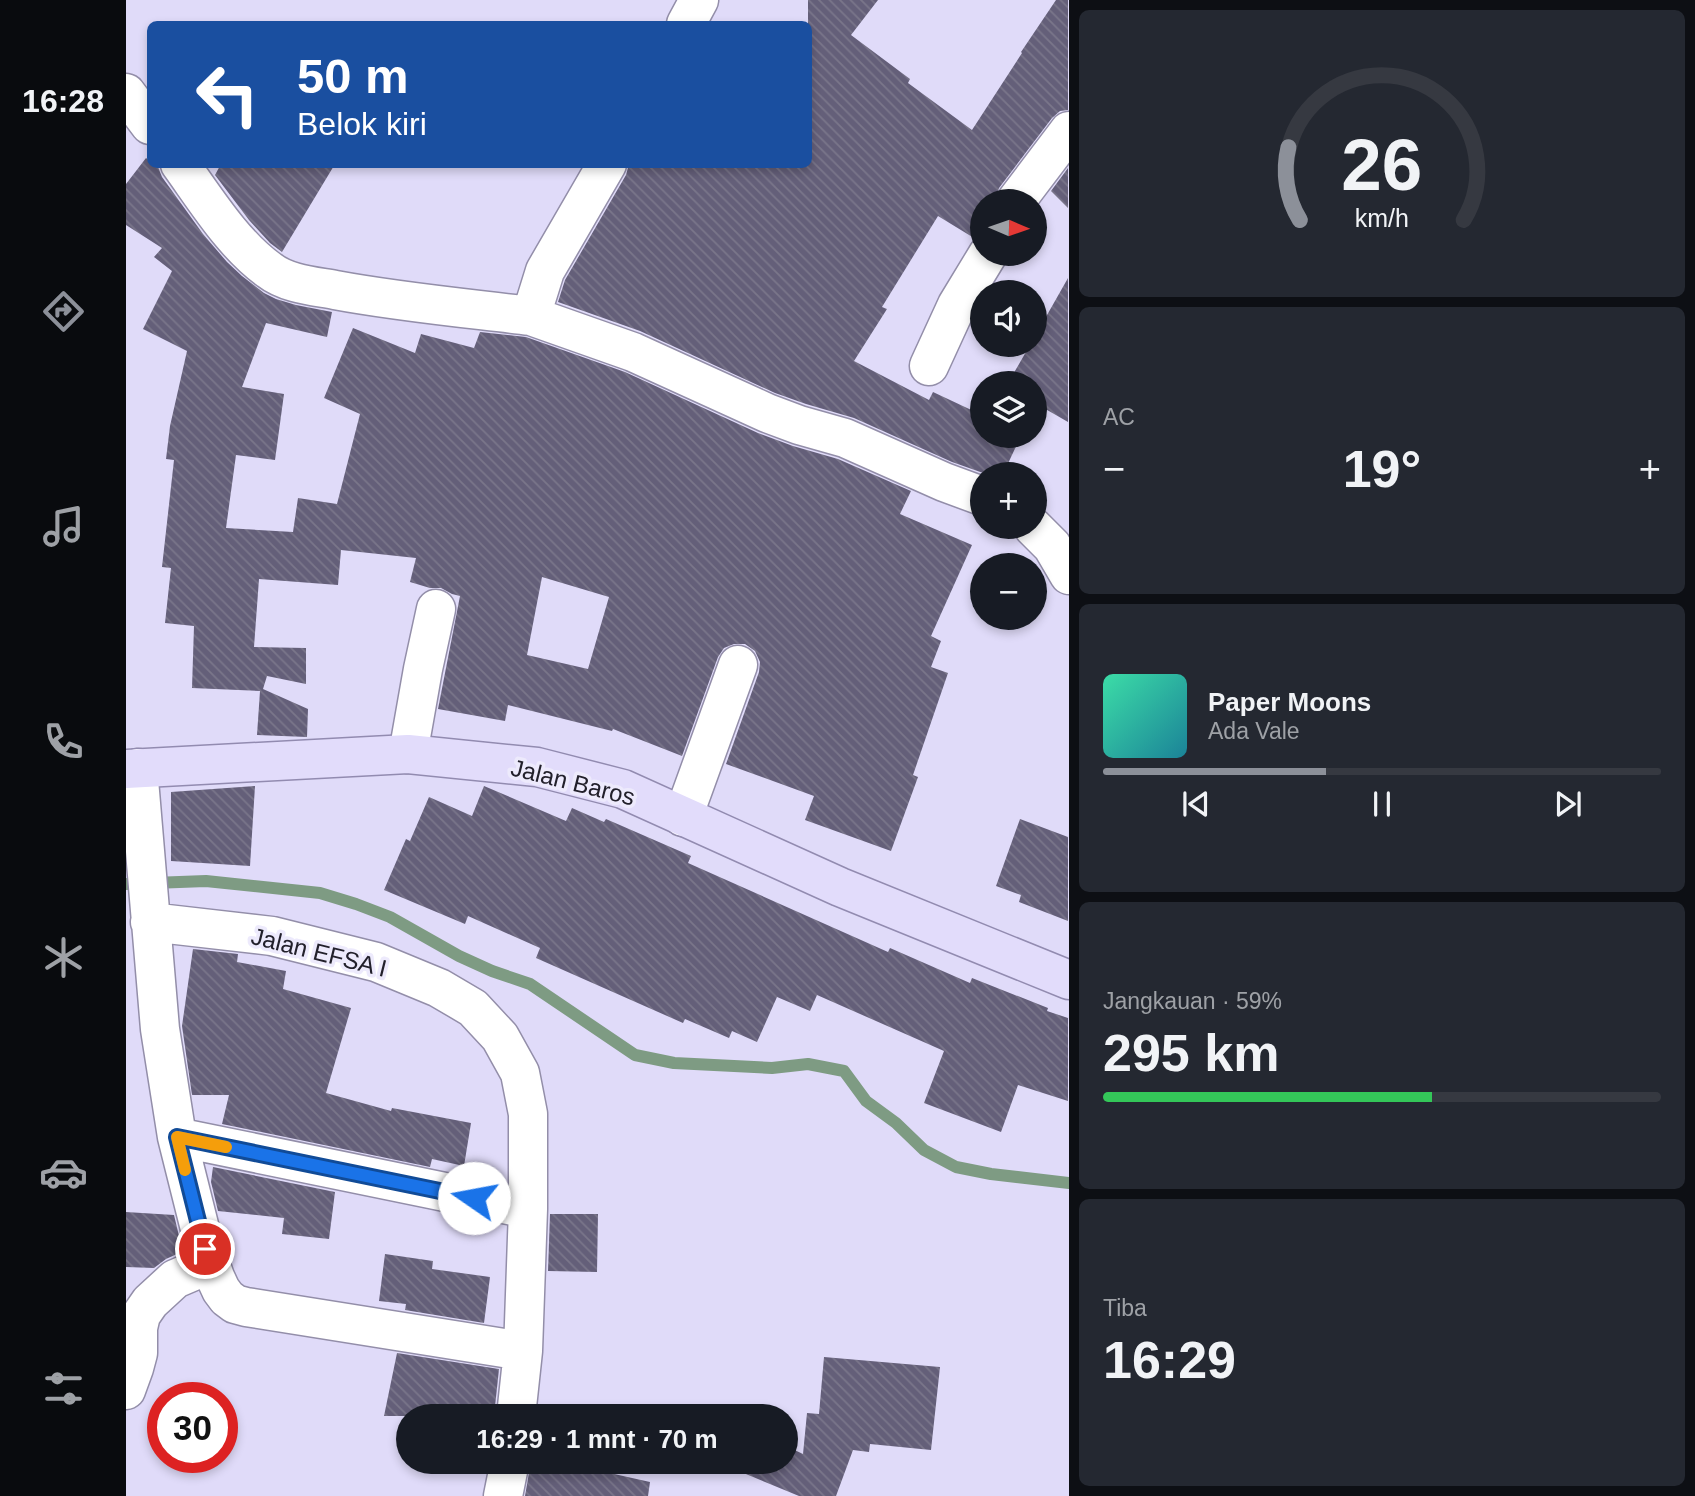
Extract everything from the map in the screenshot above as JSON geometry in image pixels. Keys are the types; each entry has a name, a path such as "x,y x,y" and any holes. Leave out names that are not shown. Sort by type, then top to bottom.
{"main road":[{"name":"Jalan Baros","path":"132,769 408,754 537,767 623,789 840,887 1069,980"}],"street":[{"path":"688,21 699,0"},
{"path":"126,93 147,121"},
{"path":"1025,189 1069,131"},
{"path":"183,168 252,257 271,272 296,283 380,299 530,316 633,352 767,414 845,438 970,492"},
{"path":"530,316 545,271 605,168"},
{"path":"929,366 957,305 981,266"},
{"path":"1045,539 1069,575"},
{"path":"408,754 436,609"},
{"path":"683,817 738,665"},
{"path":"132,769 145,860 160,1029 177,1137 205,1249 221,1290 235,1304 246,1307 523,1351"},
{"name":"Jalan EFSA I","path":"150,915 272,936 376,962 439,988 472,1008 500,1037 520,1073 528,1114 523,1351 517,1404"},
{"path":"177,1137 528,1209"},
{"path":"126,1390 136,1360 138,1328 145,1308 175,1279 211,1264"},
{"path":"503,1496 507,1474"}],"building":[{"path":"808,0 878,0 851,35 910,79 908,83 972,130 1056,0 1068,0 1068,110 1060,111 1052,118 999,189 970,189 970,236 938,216 882,307 887,309 854,361 929,400 933,392 970,409 970,448 1015,448 1009,462 970,462 970,468 952,462 854,418 775,393 640,331 558,302 565,280 628,168 812,168 812,21 808,21"},
{"path":"146,158 147,168 158,168 203,234 242,276 276,299 332,312 327,337 266,323 242,387 284,394 275,460 236,455 226,528 293,532 298,498 337,504 360,414 324,398 353,328 415,353 421,334 474,348 480,332 526,337 625,372 758,433 838,459 911,491 900,514 972,545 931,636 941,641 931,667 948,673 913,775 918,777 891,851 805,820 814,796 726,764 759,672 760,662 755,651 745,644 724,648 718,657 682,756 613,729 612,731 508,705 505,721 438,709 460,596 441,588 410,582 416,558 341,550 338,585 259,579 254,647 306,648 306,684 267,676 263,689 308,709 307,737 257,735 260,691 192,688 194,626 165,623 171,568 162,567 174,460 166,459 170,426 187,351 143,329 172,271 154,257 162,248 126,225 126,184","holes":["542,577 609,597 588,669 527,655"]},
{"path":"219,168 333,168 282,252 249,220 215,175"},
{"path":"1068,168 1068,208 1051,191"},
{"path":"1068,278 1068,422 1047,410 1047,371 1015,371 1023,357 1047,357 1047,315"},
{"path":"255,786 250,866 171,861 171,792"},
{"path":"484,786 566,821 572,808 604,822 606,819 691,856 688,863 888,952 890,948 970,983 972,978 1068,1018 1068,1101 1018,1085 1001,1132 924,1103 944,1051 817,995 810,1011 777,997 757,1042 732,1031 729,1038 685,1019 683,1023 536,958 540,948 468,916 465,924 384,890 406,839 410,841 429,797 472,816"},
{"path":"1020,819 1068,837 1068,921 1019,902 1021,895 996,886"},
{"path":"193,949 238,954 237,962 286,971 283,989 351,1008 326,1093 391,1111 392,1108 471,1123 464,1166 432,1159 430,1167 222,1124 229,1095 192,1095 182,1026"},
{"path":"213,1167 335,1192 329,1239 282,1234 284,1218 218,1211 211,1182"},
{"path":"126,1212 174,1215 179,1236 177,1254 154,1268 126,1267"},
{"path":"550,1214 598,1214 597,1272 548,1271"},
{"path":"385,1254 433,1261 432,1269 490,1277 484,1323 405,1310 406,1304 379,1301"},
{"path":"397,1353 499,1369 495,1404 396,1404 396,1416 384,1416"},
{"path":"824,1357 940,1367 931,1450 870,1444 869,1452 853,1450 836,1496 799,1496 746,1474 798,1474 798,1452 803,1454 807,1413 819,1414"},
{"path":"529,1474 614,1474 650,1482 648,1496 525,1496"}],"waterway":[{"path":"126,884 206,881 320,893 356,904 390,917 459,956 530,984 635,1055 674,1063 772,1068 808,1064 844,1071 866,1101 896,1123 924,1150 956,1167 1069,1183"}],"slow traffic":[{"path":"185,1170 177,1137 226,1147"}],"route":[{"path":"205,1249 177,1137 474,1198"}]}
